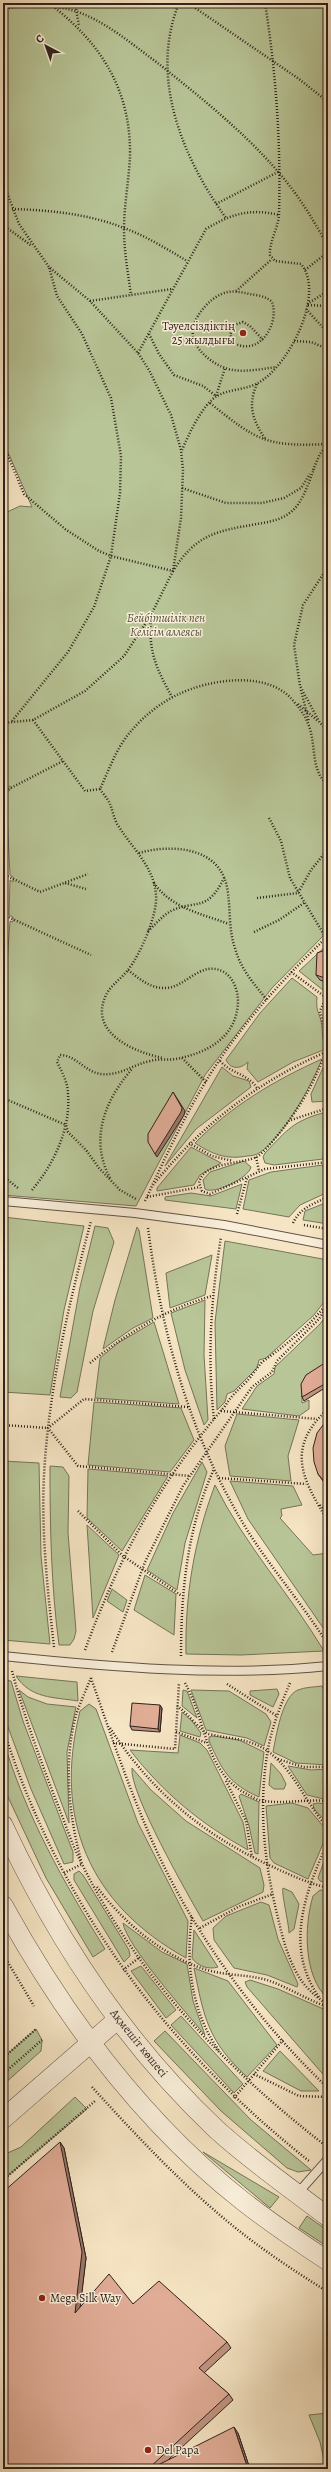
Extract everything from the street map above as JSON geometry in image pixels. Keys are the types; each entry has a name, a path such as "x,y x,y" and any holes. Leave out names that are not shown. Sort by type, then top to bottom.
{"street":[{"name":"Ақмешіт көшесі","path":"3,1826 51,1916 118,2019 194,2107 241,2151 328,2217"},
{"path":"3,1905 43,1974 90,2044 136,2098 215,2178 278,2228 328,2261"},
{"path":"3,2119 118,2019"}],"lane":[{"path":"3,1201 135,1213 224,1225 328,1245"},
{"path":"3,1656 182,1670 294,1670 328,1666"},
{"path":"297,2194 328,2159"}],"path":[{"path":"75,3 79,27"},
{"path":"179,3 172,19 168,45 167,71 171,94 185,145 204,185 226,218"},
{"path":"188,3 298,79 328,102"},
{"path":"265,3 276,99 279,172 279,215 270,252 272,259"},
{"path":"3,5 3,39"},
{"path":"3,9 35,5 54,7 76,12 107,26 167,71 229,122 279,172 307,210 328,246"},
{"path":"54,7 79,27 110,71 124,104 130,139 130,158 124,228 131,295"},
{"path":"216,204 279,172"},
{"path":"3,182 12,209 34,248 49,267 90,301 138,353 161,392 171,415 181,450 182,488 174,571"},
{"path":"12,209 41,210 72,215 124,228 187,261"},
{"path":"138,353 187,261 206,229 226,218 261,211 279,215"},
{"path":"3,225 34,248"},
{"path":"305,270 328,252"},
{"path":"216,396 257,383 289,352 294,341 307,305 309,285 305,270 301,264 279,262 272,259"},
{"path":"236,292 272,259"},
{"path":"11,722 68,652 94,607 111,556 120,493 121,456 116,419 111,398 98,366 82,334 57,296 49,267"},
{"path":"90,301 172,289"},
{"path":"307,305 328,290"},
{"path":"263,340 250,326 243,322 234,325 230,332 232,340 237,345 247,346 263,340 273,317 272,302 263,296 236,292 224,293 215,298 202,311 194,326 193,336 197,345 208,359 225,368 242,371 276,366"},
{"path":"307,305 328,306"},
{"path":"306,308 328,332"},
{"path":"148,334 159,354 174,375 203,386 216,396"},
{"path":"294,341 311,342 328,349"},
{"path":"181,450 192,428 216,396 225,368"},
{"path":"257,383 252,396 252,412 256,425 266,440"},
{"path":"210,403 241,429 266,440 284,444 328,444"},
{"path":"3,444 24,494 71,534 111,556 174,571"},
{"path":"3,723 33,720 85,691 124,656 151,615 183,555 204,537 222,530 271,522 292,511 302,498 320,454 328,444"},
{"path":"182,488 226,503 243,505 262,503 284,498 301,488 314,470"},
{"path":"328,567 303,605 294,645 300,686 318,772 328,786"},
{"path":"151,615 150,649 156,668 172,697"},
{"path":"100,789 131,731 172,697 196,687 219,682 245,681 267,684 284,692 328,730"},
{"path":"300,686 320,723"},
{"path":"294,701 304,715 310,731"},
{"path":"33,720 85,791 100,789"},
{"path":"3,792 63,761"},
{"path":"100,789 110,803 118,825 139,853 154,881 164,895 185,907 229,924"},
{"path":"144,1202 207,1082 235,1038 291,972 327,937 298,893 284,862 279,835 269,818"},
{"path":"3,847 6,916 3,959"},
{"path":"139,853 166,847 200,854 216,866 224,878 227,887 229,924 235,950 241,964 267,1000"},
{"path":"298,893 311,870 328,849"},
{"path":"5,875 40,892 88,874"},
{"path":"147,932 170,912 204,903 220,887 224,878"},
{"path":"154,881 156,895 155,911 147,932 128,970 106,994 101,1015 105,1026 112,1034 132,1049 166,1059"},
{"path":"65,883 86,889"},
{"path":"257,898 298,893"},
{"path":"254,932 279,920 304,903"},
{"path":"6,916 90,955"},
{"path":"32,1190 43,1177 52,1160 66,1125 68,1092 57,1062 60,1055 66,1055 98,1073 109,1075 124,1072 151,1060 182,1058 209,1049 222,1039 232,1027 238,1011 235,986 222,971 210,969 198,972 177,985 166,988 143,982 128,970"},
{"path":"291,972 327,998 320,1011 328,1046"},
{"path":"150,1189 189,1143 226,1110 257,1088 295,1066 327,1051"},
{"path":"327,1051 314,1085 290,1120 264,1150 256,1157 235,1162 203,1175 200,1180 200,1187 205,1193 210,1194 247,1178 259,1171 328,1162"},
{"path":"182,1058 207,1082"},
{"path":"220,1061 232,1071 248,1077 257,1088"},
{"path":"112,1182 104,1166 100,1134 104,1115 111,1099 134,1067"},
{"path":"3,1098 66,1125"},
{"path":"290,1120 328,1108"},
{"path":"66,1125 68,1132 112,1182 120,1190 140,1201"},
{"path":"189,1143 212,1156 235,1162"},
{"path":"328,1144 328,1166"},
{"path":"256,1157 259,1171"},
{"path":"237,1214 247,1178"},
{"path":"146,1197 200,1187"},
{"path":"293,1223 296,1216 306,1206 328,1197"},
{"path":"54,1648 44,1532 45,1461 48,1428 70,1303 91,1221"},
{"path":"148,1226 162,1315 172,1356 188,1407 206,1452 218,1478 250,1534 328,1645"},
{"path":"214,1420 210,1339 212,1296 221,1236"},
{"path":"90,1363 126,1336 162,1315 212,1296"},
{"path":"85,1650 101,1606 123,1556 149,1509 172,1474 221,1411 231,1395 257,1370 260,1364 270,1358 315,1319 328,1304"},
{"path":"112,1652 142,1570 169,1510 190,1476 252,1387 272,1372 277,1361 319,1319 328,1304"},
{"path":"3,1425 48,1428 84,1399 188,1407"},
{"path":"328,1410 319,1418 306,1437 303,1448 303,1469 306,1484 328,1521"},
{"path":"221,1411 319,1418"},
{"path":"48,1428 78,1466 190,1476"},
{"path":"181,1657 184,1573 194,1525 214,1469"},
{"path":"218,1478 306,1484"},
{"path":"310,1492 328,1514"},
{"path":"78,1510 123,1556 182,1596"},
{"path":"47,1647 62,1648"},
{"path":"78,1650 92,1651"},
{"path":"106,1652 120,1653"},
{"path":"175,1657 188,1657"},
{"path":"12,1671 37,1751 82,1864 140,1957 173,2002 226,2060 248,2082 328,2148"},
{"path":"82,1864 74,1829 68,1774 69,1754 76,1714 92,1678 113,1743 160,1857 192,1916 230,1973 283,2040 328,2088"},
{"path":"113,1743 174,1748 179,1683"},
{"path":"185,1683 194,1700 207,1743 233,1792 246,1821 252,1857"},
{"path":"290,1683 277,1716 267,1752 263,1801 264,1848 284,1942 292,1964 302,1980 328,2006"},
{"path":"227,1684 277,1716"},
{"path":"177,1706 209,1734 233,1737 248,1741 276,1758 303,1767 328,1767"},
{"path":"107,1723 120,1744 148,1779 180,1811 202,1827 252,1857 311,1884 328,1888"},
{"path":"3,1728 27,1795 64,1873 123,1970 164,2024 234,2098 319,2169"},
{"path":"176,1732 207,1743"},
{"path":"276,1758 305,1800 328,1828"},
{"path":"221,1771 238,1790 263,1801 328,1801"},
{"path":"322,2001 312,1987 301,1955 301,1920 311,1884 328,1842"},
{"path":"64,1873 82,1864"},
{"path":"91,1880 115,1909 153,1942 190,1963 204,1969 268,1980 328,2006"},
{"path":"200,1928 238,1907 273,1894"},
{"path":"192,1916 190,1963 192,1982 206,2028 226,2060"},
{"path":"3,1954 34,2006"},
{"path":"123,1970 140,1957"},
{"path":"3,2058 36,2028"},
{"path":"3,2074 42,2040"},
{"path":"234,2098 283,2040"},
{"path":"254,2074 299,2096 328,2097"},
{"path":"3,2180 95,2101"}],"green space":[{"name":"Бейбітшілік пен Келісім аллеясы","path":"3,3 328,3 328,931 272,988 205,1075 136,1206 3,1195 3,1022 10,921 13,922 13,917 9,915 10,880 13,882 13,877 10,875 6,793 10,790 10,786 6,788 3,736 5,735 3,723 3,514 20,506 32,507 3,441"},
{"path":"328,944 328,994 299,971"},
{"path":"292,978 317,997 317,1008 326,1049 293,1062 258,1082 247,1069 248,1062 239,1067 233,1067 226,1060 260,1013"},
{"path":"328,1057 328,1101 312,1102 311,1094"},
{"path":"322,1059 296,1110 278,1135 259,1153 239,1157 226,1157 213,1153 195,1143 223,1117 254,1095 287,1076"},
{"path":"222,1067 233,1076 249,1081 251,1087 196,1129 165,1166"},
{"path":"326,1112 323,1159 274,1165 265,1163 263,1157 265,1153 286,1132 306,1119"},
{"path":"191,1147 221,1163 200,1175 194,1185 157,1191 157,1188"},
{"path":"244,1161 251,1167 244,1176 223,1188 215,1190 205,1189 203,1180 210,1172"},
{"path":"323,1165 326,1193 300,1205 289,1217 243,1209 249,1180 271,1172"},
{"path":"242,1184 236,1209 165,1200 165,1197 191,1193 211,1196"},
{"path":"328,1202 328,1224 303,1220 305,1211"},
{"path":"3,1217 84,1226 64,1310 50,1395 3,1392"},
{"path":"95,1226 108,1228 114,1242 93,1311 77,1392 71,1398 60,1397 80,1287"},
{"path":"137,1227 139,1230 153,1318 133,1328 103,1349 115,1300"},
{"path":"225,1241 328,1260 328,1294 314,1315 266,1358 259,1360 257,1368 234,1391 227,1394 225,1402 217,1410 215,1322"},
{"path":"212,1255 205,1295 170,1308 166,1273"},
{"path":"205,1300 204,1355 208,1420 204,1425 185,1370 171,1313"},
{"path":"328,1313 328,1364 302,1384 302,1403 309,1400 309,1409 299,1416 242,1409 257,1386 274,1374 275,1367 320,1324"},
{"path":"154,1322 179,1404 95,1398 100,1358 118,1343"},
{"path":"94,1402 181,1408 194,1440 170,1472 88,1465"},
{"path":"237,1414 299,1420 288,1456 291,1481 230,1476 225,1446"},
{"path":"3,1461 39,1463 41,1556 50,1644 3,1640"},
{"path":"202,1462 207,1472 185,1543 177,1590 147,1570 173,1513"},
{"path":"50,1466 63,1467 69,1476 68,1533 76,1631 74,1639 70,1645 59,1645 56,1623 50,1511"},
{"path":"88,1469 168,1476 122,1551 87,1518"},
{"path":"230,1481 293,1486 302,1505 281,1509 282,1516 280,1518 313,1555 328,1553 328,1635 248,1519"},
{"path":"215,1485 240,1528 297,1609 324,1651 241,1655 186,1654 187,1611 192,1568 201,1527"},
{"path":"87,1525 119,1555 93,1618"},
{"path":"145,1575 176,1594 174,1635 134,1610"},
{"path":"112,1589 127,1600 123,1612 107,1601"},
{"path":"16,1676 77,1682 78,1701 44,1696 36,1693 22,1684"},
{"path":"3,1680 11,1681 23,1721 73,1852 73,1862 64,1864 31,1789 8,1727 3,1709"},
{"path":"322,1686 328,1700 328,1765 296,1763 273,1752 278,1727 284,1708 292,1694 301,1689"},
{"path":"277,1689 279,1694 273,1707 250,1695 250,1691"},
{"path":"19,1690 28,1697 47,1704 76,1707 67,1752 69,1823"},
{"path":"183,1690 187,1691 197,1718 182,1706"},
{"path":"191,1690 229,1691 266,1714 271,1722 264,1746 247,1738 206,1730"},
{"path":"89,1704 96,1709 138,1823 188,1921 186,1958 152,1936 125,1912 103,1885 86,1855 76,1822 72,1788 73,1750 80,1711"},
{"path":"182,1712 192,1721 201,1733 200,1737 180,1731"},
{"path":"180,1735 200,1743 207,1750 243,1822 248,1850 214,1829 169,1794 130,1750 178,1753"},
{"path":"213,1736 239,1740 264,1752 259,1797 240,1787 228,1775 218,1760 209,1741 209,1737"},
{"path":"3,1739 22,1794 34,1821 75,1899 105,1949 93,1957 46,1878 8,1797 3,1783"},
{"path":"271,1763 281,1774 286,1784 284,1789 274,1789 269,1785"},
{"path":"288,1766 311,1770 328,1769 328,1800 307,1795"},
{"path":"132,1768 151,1790 186,1821 260,1868 264,1885 263,1892 203,1921 149,1820 134,1780"},
{"path":"241,1794 259,1802 258,1854 255,1853 249,1826 239,1796"},
{"path":"292,1803 308,1808 328,1832 308,1879 274,1863 270,1858 266,1806"},
{"path":"313,1804 328,1804 328,1824 314,1809"},
{"path":"328,1850 328,1883 320,1881 318,1878"},
{"path":"79,1871 83,1875 129,1950 130,1956 124,1962 74,1880 74,1874"},
{"path":"283,1888 292,1892 299,1904 294,1929 289,1933 283,1895"},
{"path":"320,1890 328,1891 328,1999 320,1989 314,1977 308,1950 307,1936 310,1908 313,1896"},
{"path":"261,1902 269,1905 278,1939 298,1984 297,1987 267,1975 234,1968 214,1940 213,1928 226,1916"},
{"path":"123,1923 162,1952 187,1964 193,2001 205,2035 172,1997 146,1963 135,1947"},
{"path":"194,1930 218,1967 204,1967 192,1958"},
{"path":"141,1966 176,2010 166,2018 131,1971"},
{"path":"194,1968 228,1981 277,2045 247,2077 224,2052 210,2028 201,2001"},
{"path":"250,1980 278,1989 328,2011 328,2080 247,1987 245,1982"},
{"path":"181,2016 243,2084 234,2093 171,2025"},
{"path":"36,2029 42,2040 41,2051 3,2085 3,2058"},
{"path":"165,2031 251,2120 311,2170 298,2172 287,2168 221,2111 154,2041"},
{"path":"280,2051 319,2091 301,2091 263,2071"},
{"path":"75,2097 87,2109 3,2180 3,2155 21,2147"},
{"path":"203,2152 279,2197 270,2208"},
{"path":"307,2216 328,2231 328,2247 299,2228"},
{"path":"328,2413 328,2469 326,2469 320,2442 309,2415"}],"building":[{"path":"328,949 328,979 316,975 317,953"},
{"path":"173,1092 182,1108 181,1112 155,1154 148,1142 148,1134"},
{"path":"328,1361 328,1382 302,1397 301,1384 306,1375"},
{"path":"328,1420 328,1486 318,1474 314,1462 313,1448 317,1433"},
{"path":"324,1683 328,1683 328,1692"},
{"path":"132,1703 160,1705 158,1729 130,1726"},
{"name":"Mega Silk Way","path":"60,2142 82,2252 75,2313 109,2274 133,2304 159,2281 227,2342 199,2368 229,2394 148,2469 3,2469 3,2192"},
{"path":"234,2427 248,2469 150,2469"}],"place":[{"name":"Тәуелсіздіктің 25 жылдығы","path":"243,333"},
{"name":"Mega Silk Way","path":"42,2298"},
{"name":"Del Papa","path":"148,2450"}]}
